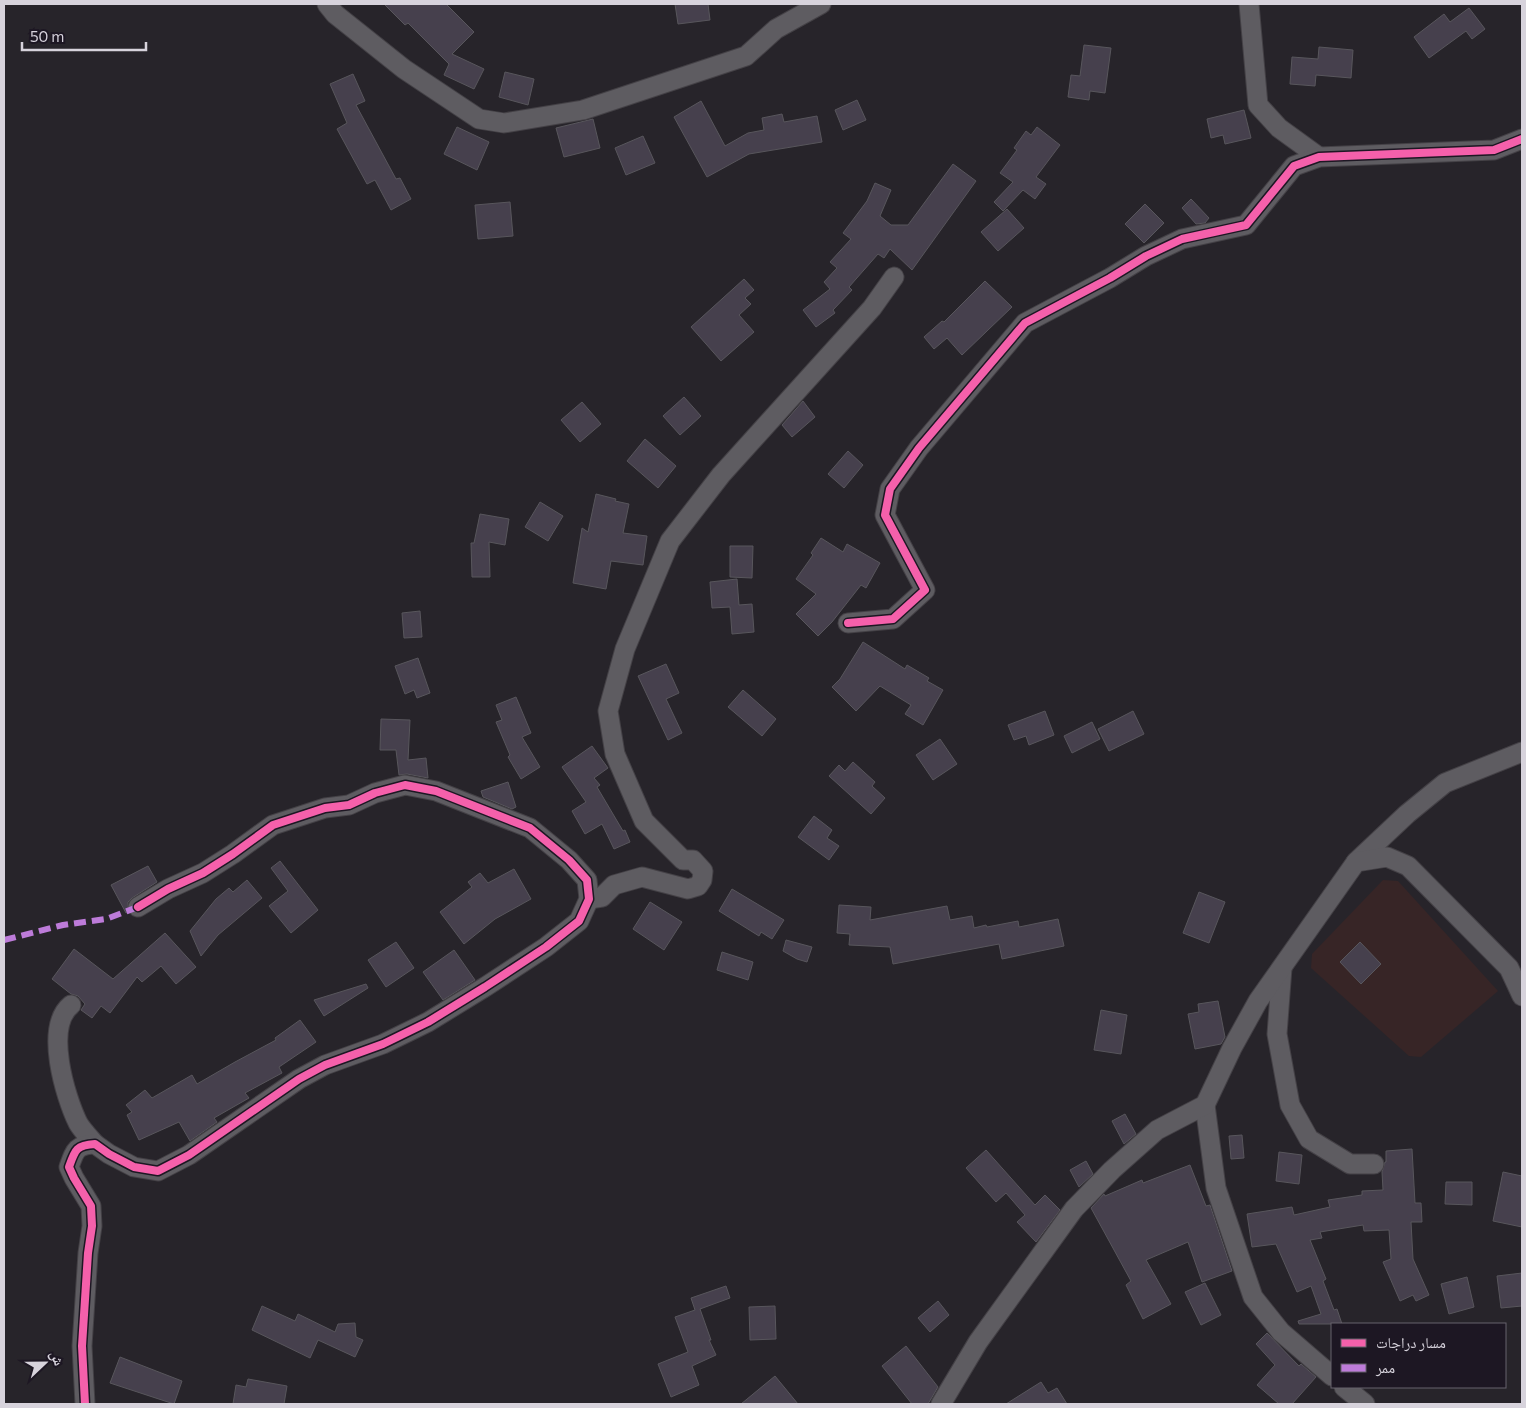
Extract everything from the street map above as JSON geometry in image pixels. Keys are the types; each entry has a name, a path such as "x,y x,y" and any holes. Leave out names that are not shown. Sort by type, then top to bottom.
{"street":[{"path":"327,4 336,14 411,74 479,119 504,123 583,110 746,56 776,29 821,4"},
{"path":"1249,4 1258,105 1279,128 1319,157"},
{"path":"848,622 893,619 925,590 885,515 890,489 919,448 1025,323 1110,278 1146,256 1182,239 1246,225 1294,166 1319,157 1494,150 1522,139"},
{"path":"589,899 602,896 614,885 642,877 688,890 698,886 702,880 703,871 693,860 682,860 644,821 615,754 608,711 625,649 670,541 722,475 872,308 894,277"},
{"path":"1331,1375 1281,1332 1253,1297 1216,1188 1205,1105 1232,1048 1258,1001 1356,862 1407,814 1445,783 1522,752"},
{"path":"70,1005 64,1011 56,1043 66,1094 79,1125 95,1144 108,1154 134,1167 158,1172 189,1155 299,1079 326,1064 383,1044 428,1022 485,987 546,947 579,921 589,899 587,880 569,860 530,828 436,791 405,785 375,793 349,805 325,808 273,825 203,874 168,889 138,907"},
{"path":"1356,862 1387,856 1408,866 1509,968 1522,996"},
{"path":"1282,967 1277,1034 1290,1105 1309,1138 1350,1164 1374,1164"},
{"path":"941,1404 978,1342 1074,1209 1112,1170 1157,1130 1205,1105"},
{"path":"85,1404 82,1346 88,1253 92,1226 91,1206 69,1167 75,1150 83,1145 95,1144"},
{"path":"1345,1388 1365,1404"}],"shaded area":[{"path":"1383,880 1398,881 1498,991 1421,1057 1409,1056 1311,968 1312,954"}],"building":[{"path":"384,4 446,4 474,32 452,54 484,69 474,89 444,75 449,64 408,23 405,25"},
{"path":"675,4 708,4 710,20 678,24"},
{"path":"1469,8 1485,29 1472,39 1466,31 1429,58 1414,37 1444,14 1450,22"},
{"path":"1084,45 1111,48 1105,93 1090,91 1089,100 1068,97 1071,75 1080,76"},
{"path":"1319,47 1353,50 1351,78 1316,75 1315,86 1290,84 1292,57 1318,59"},
{"path":"505,72 534,79 528,105 499,97"},
{"path":"353,74 365,101 356,105 396,179 400,178 411,199 391,210 375,180 367,184 337,129 347,123 330,84"},
{"path":"857,100 866,120 843,130 835,110"},
{"path":"701,101 725,146 748,133 764,130 762,118 782,114 784,122 817,116 822,142 749,154 707,177 674,117"},
{"path":"1244,110 1251,138 1225,144 1223,135 1211,138 1207,119"},
{"path":"593,119 600,148 564,157 556,128"},
{"path":"457,127 489,142 477,170 444,154"},
{"path":"1037,127 1060,145 1036,177 1046,184 1035,199 1023,190 1003,211 994,202 1013,182 1000,173 1017,150 1014,148 1026,131 1031,135"},
{"path":"643,136 655,163 626,175 615,148"},
{"path":"953,164 976,181 912,270 890,249 884,258 878,254 849,287 852,290 833,310 835,313 816,327 803,310 830,289 824,282 837,268 830,262 851,239 843,233 867,201 875,183 891,190 880,216 891,225 908,225"},
{"path":"1191,199 1209,218 1205,223 1196,224 1182,208"},
{"path":"510,202 513,236 478,239 475,205"},
{"path":"1145,204 1164,223 1144,243 1125,224"},
{"path":"1007,209 1024,228 998,251 981,232"},
{"path":"744,279 754,290 745,298 751,304 739,315 754,332 721,361 691,327"},
{"path":"985,281 1012,307 962,355 947,338 934,349 924,337 942,321 944,322"},
{"path":"684,397 701,416 680,435 663,416"},
{"path":"803,401 815,417 792,437 782,425"},
{"path":"582,402 601,424 580,442 561,420"},
{"path":"645,439 676,466 658,488 627,461"},
{"path":"848,451 863,465 844,488 828,474"},
{"path":"596,494 629,504 623,533 647,536 643,565 611,561 606,589 573,583 582,528 588,532"},
{"path":"540,502 563,516 548,541 525,527"},
{"path":"480,514 509,519 505,545 489,542 490,577 472,577 471,543 474,543"},
{"path":"821,538 843,552 847,544 880,563 866,588 861,585 832,622 818,636 796,614 816,594 796,579 813,555 811,553"},
{"path":"730,546 753,546 752,578 730,577"},
{"path":"737,579 739,605 752,604 754,632 732,634 730,607 712,608 710,582"},
{"path":"420,611 422,637 404,638 402,613"},
{"path":"863,642 905,669 907,665 929,678 927,681 943,690 923,725 905,714 911,705 880,686 856,711 832,687 840,679"},
{"path":"418,658 430,693 417,698 414,690 405,694 395,666"},
{"path":"666,664 679,693 666,699 682,733 668,740 638,676"},
{"path":"743,690 776,719 762,736 728,707"},
{"path":"516,697 531,733 522,737 540,767 521,779 508,757 510,755 496,722 502,720 496,705"},
{"path":"1045,711 1054,735 1029,745 1026,736 1014,740 1008,725"},
{"path":"1133,711 1144,734 1109,751 1098,729"},
{"path":"381,719 410,720 408,760 426,758 428,778 407,774 399,775 396,750 380,750"},
{"path":"1092,722 1100,739 1072,753 1064,736"},
{"path":"940,739 957,764 933,780 916,755"},
{"path":"592,746 608,768 594,778 600,785 597,787 623,831 625,830 630,842 614,849 602,824 585,834 572,811 586,802 562,767"},
{"path":"853,762 875,782 872,786 885,798 871,814 829,776 839,765 845,771"},
{"path":"508,782 516,807 512,809 483,797 481,791"},
{"path":"814,816 832,830 827,838 839,846 829,860 798,837"},
{"path":"280,861 318,910 291,933 269,906 288,891 271,868"},
{"path":"148,866 157,882 128,902 128,912 126,913 111,885"},
{"path":"514,869 531,899 495,919 464,944 440,912 472,887 468,882 480,873 488,883"},
{"path":"247,880 262,898 218,935 201,956 190,931 216,899 229,888 233,892"},
{"path":"732,889 784,920 772,939 761,932 759,936 719,911"},
{"path":"1199,892 1225,902 1209,943 1183,933"},
{"path":"650,902 682,922 664,950 633,929"},
{"path":"839,905 871,907 870,920 947,906 950,920 972,916 974,928 1018,921 1019,927 1058,919 1064,946 1002,959 999,944 893,964 890,947 849,945 850,934 837,933"},
{"path":"165,933 196,967 176,984 161,966 142,982 137,977 110,1013 101,1006 92,1018 81,1010 85,1004 78,996 71,994 52,979 74,949 113,979"},
{"path":"786,940 812,947 807,962 783,951"},
{"path":"396,942 414,968 386,987 368,960"},
{"path":"1360,942 1381,964 1361,984 1340,962"},
{"path":"454,950 475,980 443,1000 423,972"},
{"path":"722,952 753,962 748,980 717,970"},
{"path":"366,984 368,988 324,1016 314,1000"},
{"path":"1218,1001 1225,1037 1221,1044 1195,1049 1188,1014 1199,1012 1198,1004"},
{"path":"1101,1010 1127,1015 1121,1054 1094,1050"},
{"path":"300,1020 316,1042 279,1067 282,1073 245,1093 249,1098 214,1118 217,1122 190,1141 179,1122 139,1140 127,1115 132,1112 126,1105 145,1090 152,1098 192,1075 197,1084 276,1040 275,1038"},
{"path":"1125,1114 1136,1134 1124,1144 1112,1121"},
{"path":"1242,1135 1244,1158 1231,1159 1229,1136"},
{"path":"1412,1149 1415,1203 1421,1203 1422,1222 1411,1222 1413,1259 1429,1295 1416,1301 1413,1295 1400,1301 1383,1262 1391,1259 1389,1230 1364,1231 1363,1225 1320,1232 1322,1238 1310,1240 1326,1279 1323,1281 1334,1310 1337,1309 1342,1323 1299,1324 1298,1321 1321,1314 1311,1286 1297,1292 1276,1244 1252,1247 1247,1214 1292,1207 1294,1215 1330,1207 1328,1200 1362,1195 1362,1191 1383,1190 1382,1172 1386,1162 1386,1151"},
{"path":"986,1150 1035,1205 1045,1195 1060,1210 1036,1242 1017,1222 1025,1215 1006,1193 996,1202 966,1168"},
{"path":"1279,1152 1302,1155 1299,1184 1276,1181"},
{"path":"1086,1161 1093,1174 1079,1187 1070,1170"},
{"path":"1190,1165 1206,1206 1210,1205 1232,1271 1202,1282 1188,1242 1146,1260 1171,1304 1143,1319 1126,1285 1131,1281 1091,1208 1104,1194 1105,1196 1142,1180 1143,1183"},
{"path":"1503,1172 1522,1176 1522,1227 1493,1221"},
{"path":"1446,1182 1472,1182 1472,1205 1445,1204"},
{"path":"1522,1273 1522,1306 1501,1308 1497,1276"},
{"path":"1467,1277 1474,1307 1449,1314 1441,1284"},
{"path":"1205,1283 1221,1315 1201,1325 1185,1292"},
{"path":"726,1286 730,1298 700,1309 711,1340 709,1340 716,1355 692,1366 699,1385 671,1397 658,1364 688,1352 675,1317 695,1310 691,1298"},
{"path":"938,1301 949,1315 930,1332 918,1318"},
{"path":"262,1306 295,1321 298,1314 335,1332 338,1324 355,1323 356,1337 363,1340 355,1357 318,1340 310,1358 252,1330"},
{"path":"775,1306 776,1339 750,1340 749,1307"},
{"path":"1267,1333 1299,1366 1301,1364 1316,1377 1292,1404 1279,1404 1257,1385 1275,1365 1256,1344"},
{"path":"906,1346 938,1387 928,1404 912,1404 882,1366"},
{"path":"120,1357 182,1381 174,1404 110,1383"},
{"path":"775,1376 798,1404 741,1404"},
{"path":"248,1379 287,1386 284,1404 233,1404 236,1385 246,1387"},
{"path":"1041,1382 1048,1393 1057,1388 1067,1404 1006,1404"}],"marked path":[{"path":"4,940 63,925 106,919 138,907"}],"cycle path":[{"path":"848,623 893,619 925,590 885,515 890,489 919,448 1025,323 1110,278 1146,256 1182,239 1246,225 1294,166 1319,157 1494,150 1522,139"},
{"path":"85,1404 82,1346 88,1253 92,1226 91,1206 69,1167 77,1150 80,1147 95,1144 109,1154 134,1167 158,1171 189,1155 299,1079 325,1065 383,1044 428,1022 485,987 546,947 579,921 589,899 587,880 569,860 530,828 436,791 405,785 375,793 349,805 325,808 273,825 203,873 168,889 138,907"}]}
